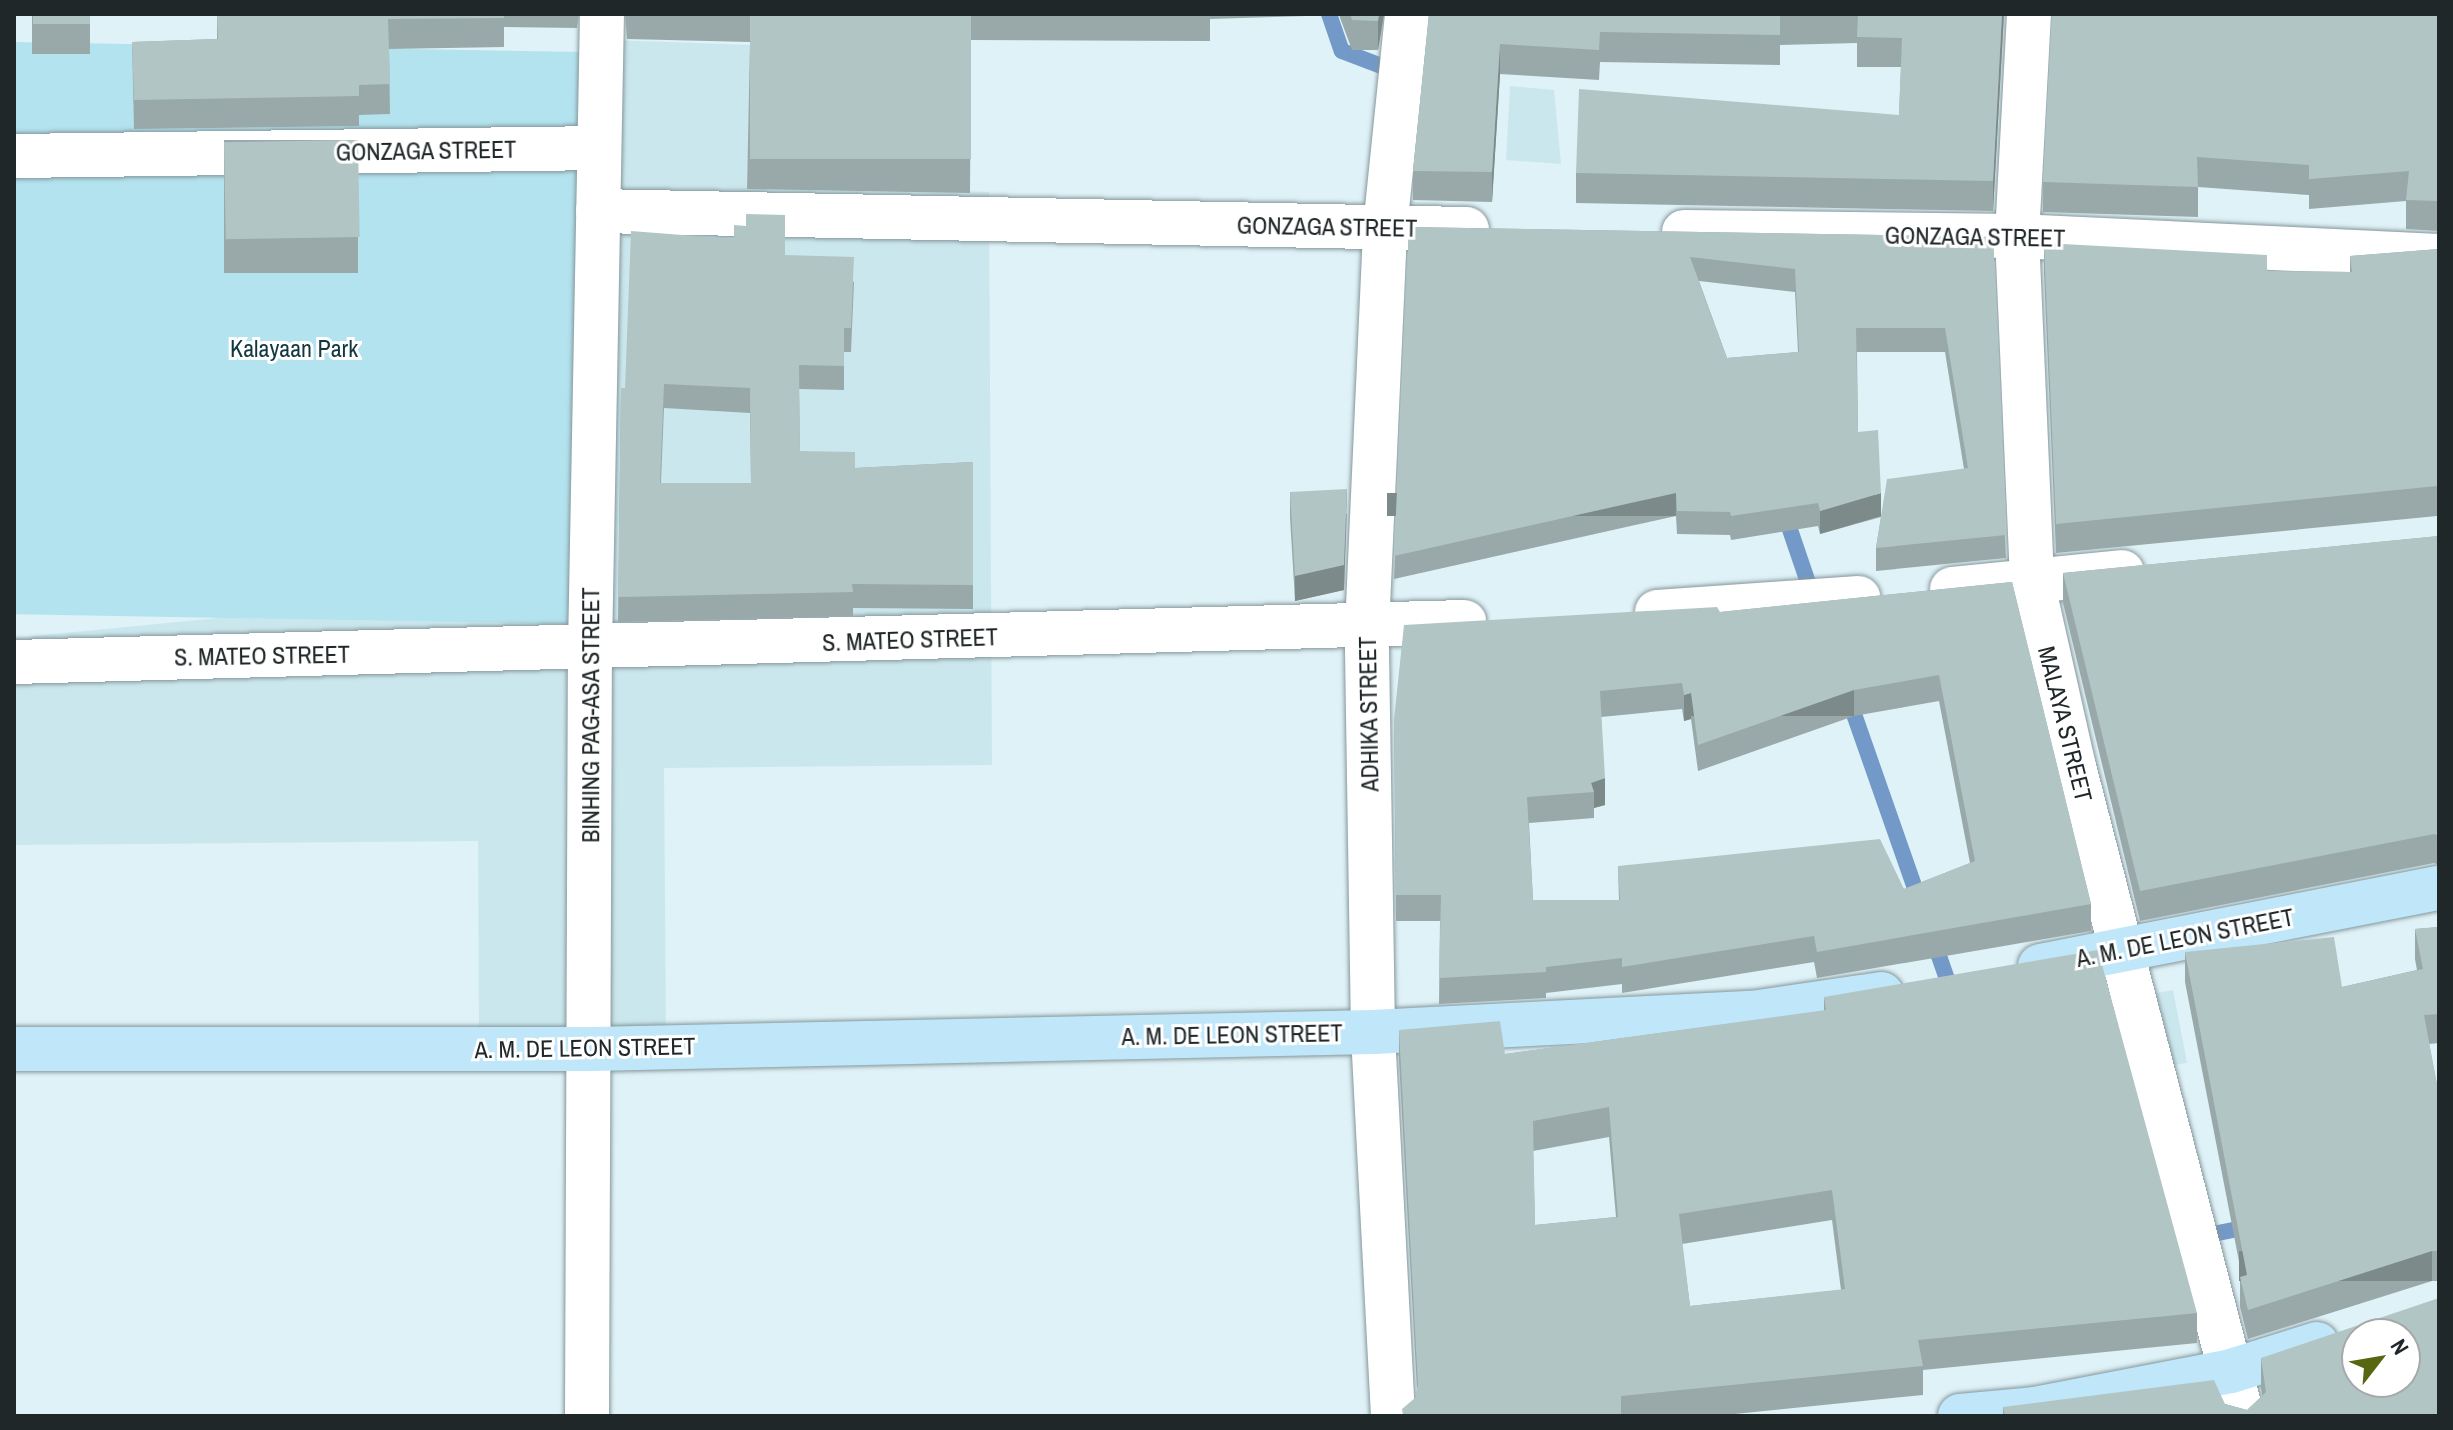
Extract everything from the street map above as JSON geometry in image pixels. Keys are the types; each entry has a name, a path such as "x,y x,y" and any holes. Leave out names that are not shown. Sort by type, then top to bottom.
{"street":[{"name":"BINHING PAG-ASA STREET","path":"587,1416 592,1049 590,649 602,14"},
{"name":"ADHIKA STREET","path":"1393,1416 1373,1032 1367,628 1385,228 1407,14"},
{"name":"MALAYA STREET","path":"2029,14 2017,236 2032,581 2242,1416"},
{"name":"GONZAGA STREET","path":"14,156 599,148"},
{"name":"GONZAGA STREET","path":"598,211 1511,230"},
{"name":"GONZAGA STREET","path":"1638,231 2017,236 2439,256"},
{"path":"1618,614 1818,602 2157,569"},
{"name":"S. MATEO STREET","path":"14,662 1367,628 1508,620"},
{"name":"A. M. DE LEON STREET","path":"1993,975 2439,888"},
{"name":"A. M. DE LEON STREET","path":"14,1049 592,1049 1373,1032 1752,1013 1928,987"},
{"path":"1960,1416 2034,1409 2231,1371 2341,1336"}],"shaded area":[{"path":"584,39 751,45 747,185 989,192 992,765 664,768 666,1031 479,1032 478,841 14,845 14,638 532,587"},
{"path":"1510,86 1554,90 1561,164 1506,160"},
{"path":"2173,990 2187,1063 2161,1068 2146,995"}],"green space":[{"name":"Kalayaan Park","path":"14,42 583,52 573,624 14,614"}],"building":[{"path":"33,14 90,14 90,24 33,24"},
{"path":"217,14 504,14 504,18 388,19 390,84 359,85 359,96 134,100 132,42 218,39"},
{"path":"750,14 971,14 971,159 750,159"},
{"path":"1350,14 1379,14 1378,21 1352,20"},
{"path":"1429,14 1824,14 1780,15 1780,35 1600,32 1599,50 1500,44 1492,172 1413,171"},
{"path":"1858,14 2002,14 1993,181 1576,173 1579,89 1899,115 1902,38 1857,37"},
{"path":"2052,14 2439,14 2439,201 2406,200 2409,171 2309,179 2309,165 2197,157 2198,187 2043,182"},
{"path":"358,140 360,237 226,239 224,142"},
{"path":"746,214 785,215 785,255 854,257 851,328 844,328 844,366 799,365 800,451 855,452 855,468 973,462 973,585 852,584 853,592 618,597 621,388 625,388 631,231 734,239 734,225 746,226","holes":["664,384 750,388 751,483 660,483"]},
{"path":"1409,227 1993,237 2006,535 1876,548 1887,479 1968,468 1945,328 1856,328 1858,432 1878,430 1881,493 1820,511 1818,503 1731,516 1730,512 1677,511 1676,493 1394,556","holes":["1690,257 1795,269 1799,352 1727,358"]},
{"path":"2044,243 2267,255 2267,271 2352,272 2350,256 2439,249 2439,487 2056,524"},
{"path":"1347,489 1344,565 1295,576 1290,492"},
{"path":"2439,536 2439,836 2434,834 2140,891 2063,573"},
{"path":"2012,582 2091,904 1817,952 1814,936 1622,967 1622,958 1546,967 1546,972 1439,978 1441,895 1396,895 1394,719 1404,625 1717,607 1720,612","holes":["1939,675 1975,861 1904,889 1880,839 1618,866 1620,900 1533,900 1527,797 1594,792 1591,783 1605,778 1600,691 1682,683 1684,695 1691,693 1698,745 1854,690"]},
{"path":"2439,927 2439,1014 2424,1015 2439,1095 2439,1251 2248,1310 2240,1277 2247,1275 2185,952 2334,937 2342,987 2423,969 2415,929"},
{"path":"2098,950 2197,1313 1918,1340 1923,1366 1621,1396 1621,1416 1403,1416 1402,1409 1415,1398 1418,1385 1399,1030 1500,1021 1505,1054 1826,1010 1824,997","holes":["1609,1107 1618,1217 1535,1225 1533,1121","1832,1190 1845,1289 1690,1306 1679,1214"]},
{"path":"2439,1298 2439,1416 2005,1416 2003,1407 2214,1380 2225,1404 2247,1410 2266,1392 2261,1358 2341,1331 2341,1398 2421,1398 2421,1318 2380,1318"}],"waterway":[{"path":"1329,14 1342,51 1384,67"},
{"path":"1784,512 1814,600"},
{"path":"1848,697 1921,906"},
{"path":"1933,939 1953,996"},
{"path":"2198,1237 2253,1226"}]}
